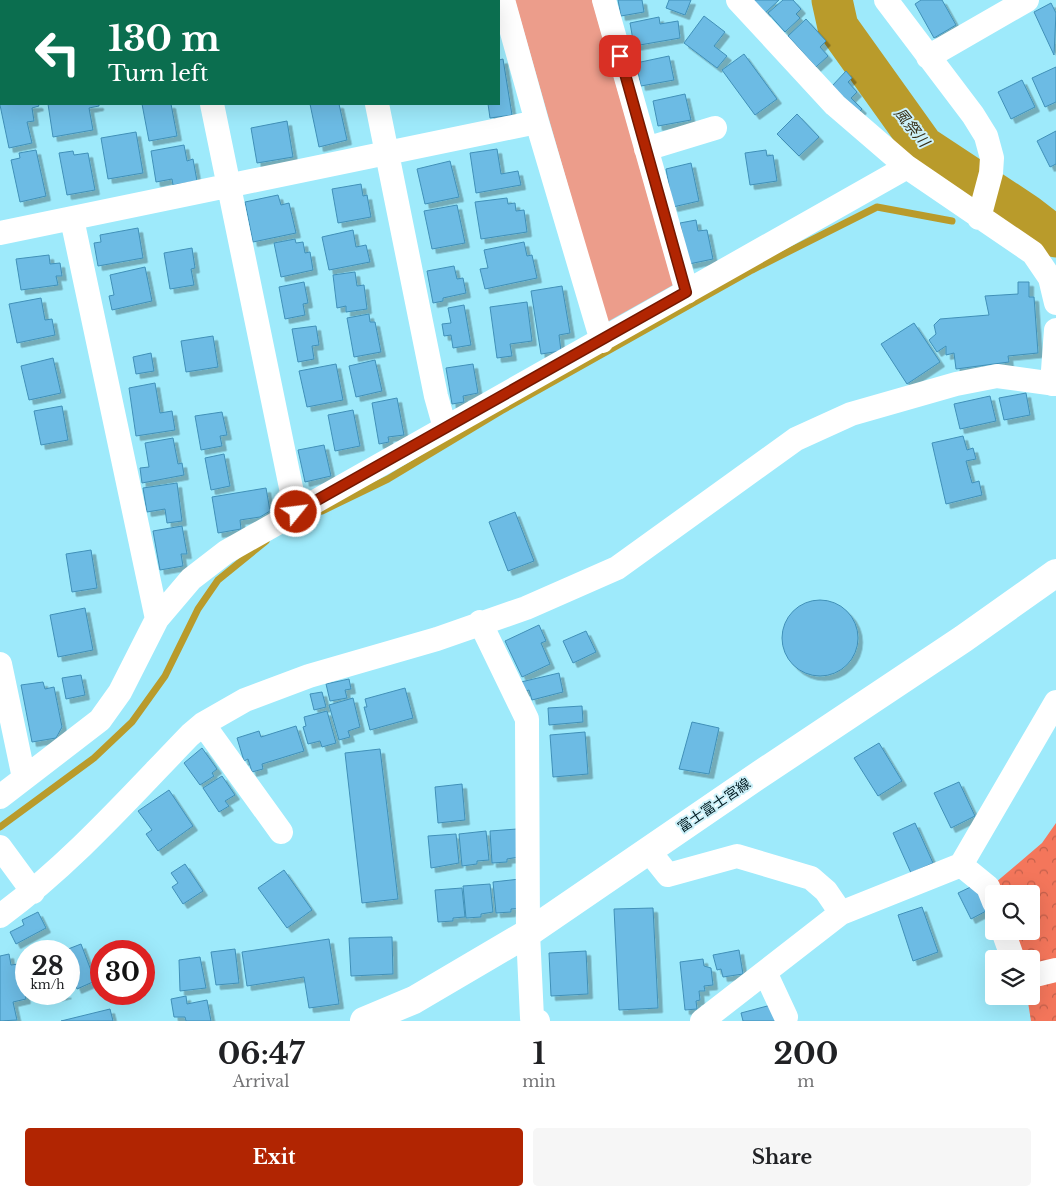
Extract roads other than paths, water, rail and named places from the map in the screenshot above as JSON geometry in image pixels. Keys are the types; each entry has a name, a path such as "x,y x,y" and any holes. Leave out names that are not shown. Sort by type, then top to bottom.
{"main road":[{"name":"富士富士宮線","path":"364,1021 414,1000 528,933 648,850 963,639 1056,573"}],"street":[{"path":"503,0 536,122 602,340"},
{"path":"604,0 686,292"},
{"path":"738,0 835,104 907,166 1033,253 1050,278 1056,303"},
{"path":"886,0 973,115 986,136 992,158 991,173 980,215"},
{"path":"928,57 1027,0"},
{"path":"212,105 296,512"},
{"path":"377,105 436,396 445,428"},
{"path":"0,233 536,122"},
{"path":"646,149 715,128"},
{"path":"0,797 100,720 120,692 157,619 191,579 226,552 907,166"},
{"path":"72,218 157,619"},
{"path":"0,916 33,892 83,846 203,724 245,700 309,676 437,639 480,622 526,608 617,568 796,439 851,414 956,384 997,376 1054,384 1056,330"},
{"path":"480,622 527,719 528,933 532,1018 538,1021"},
{"path":"0,664 24,778"},
{"path":"716,1017 765,972 841,913 961,865 1056,702"},
{"path":"203,724 281,832"},
{"path":"1,848 33,892"},
{"path":"648,850 668,875 737,856 811,878 826,891 841,913"},
{"path":"961,865 987,885"},
{"path":"1040,974 1056,970"},
{"path":"765,972 786,1017"}],"waterway":[{"name":"風祭川","path":"832,0 838,27 923,146 1026,214 1056,237"},
{"path":"322,511 388,479 501,411 752,270 877,207 952,221"},
{"path":"998,217 1026,214"},
{"path":"0,827 94,758 132,722 165,676 198,609 218,580 266,541"}]}
